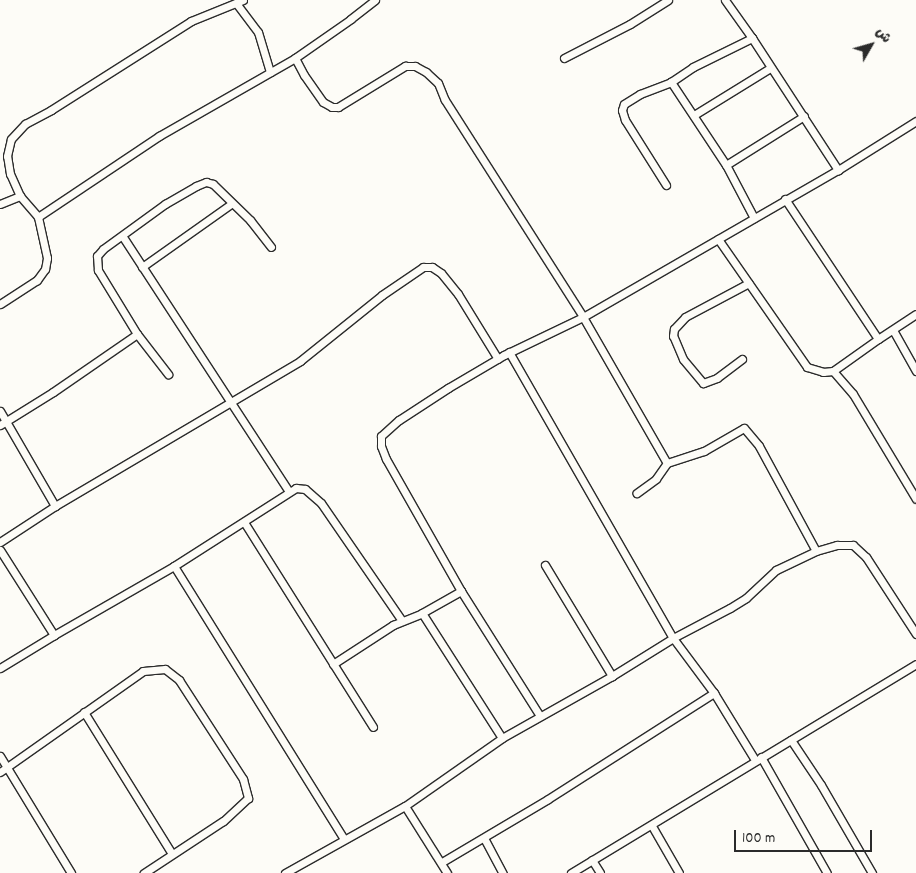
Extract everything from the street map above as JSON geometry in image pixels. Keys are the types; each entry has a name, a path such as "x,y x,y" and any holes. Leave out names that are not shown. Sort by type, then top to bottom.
{"street":[{"path":"38,217 159,136 295,58 375,0"},
{"path":"564,58 630,24 668,0"},
{"path":"725,0 804,116 838,170"},
{"path":"0,304 37,280 45,269 48,258 38,217 20,196 10,174 6,156 11,138 25,124 51,110 191,21 234,2 258,32 270,72"},
{"path":"666,185 625,120 622,110 624,104 640,94 671,82 693,67 752,38"},
{"path":"295,58 304,75 323,102 332,107 338,107 405,66 415,66 426,72 438,83 445,100 583,317 667,463"},
{"path":"694,115 770,68"},
{"path":"671,82 726,165 754,218"},
{"path":"726,165 804,116"},
{"path":"540,716 461,591 386,459 380,446 381,436 399,420 498,359 583,317 838,170 916,121"},
{"path":"168,374 137,334 98,270 97,256 103,249 123,237 165,204 206,182 213,184 250,220 271,247"},
{"path":"0,204 20,196"},
{"path":"785,200 878,339"},
{"path":"142,267 232,204"},
{"path":"123,237 289,492"},
{"path":"718,239 807,367 823,372 832,371 916,314"},
{"path":"0,542 54,506 300,361 382,295 423,267 432,267 441,273 458,294 498,359"},
{"path":"742,359 717,378 703,383 683,358 673,336 674,329 685,317 749,283"},
{"path":"893,330 916,371"},
{"path":"3,423 53,392 137,334"},
{"path":"510,352 673,638 714,693 758,758 827,873"},
{"path":"832,371 853,394 916,499"},
{"path":"0,411 3,423 54,506"},
{"path":"637,493 656,479 667,463 704,451 744,428 759,446 816,550"},
{"path":"0,668 54,634 174,566 296,488 305,489 321,503 402,621"},
{"path":"244,522 373,727"},
{"path":"285,873 343,838 405,806 502,738 612,676 673,638 730,608 746,598 776,570 816,550 837,545 853,545 866,556 916,634"},
{"path":"0,550 54,634"},
{"path":"545,565 612,676"},
{"path":"174,566 343,838"},
{"path":"333,664 402,621 422,613 461,591"},
{"path":"422,613 502,738"},
{"path":"571,873 652,826 758,758 916,664"},
{"path":"0,772 143,671 165,669 179,680 243,779 248,798 223,821 144,873"},
{"path":"442,862 484,838 714,693"},
{"path":"84,712 172,854"},
{"path":"791,740 821,785 872,873"},
{"path":"0,756 71,873"},
{"path":"405,806 442,862 447,873"},
{"path":"652,826 679,873"},
{"path":"484,838 503,873"},
{"path":"592,860 600,873"}]}
